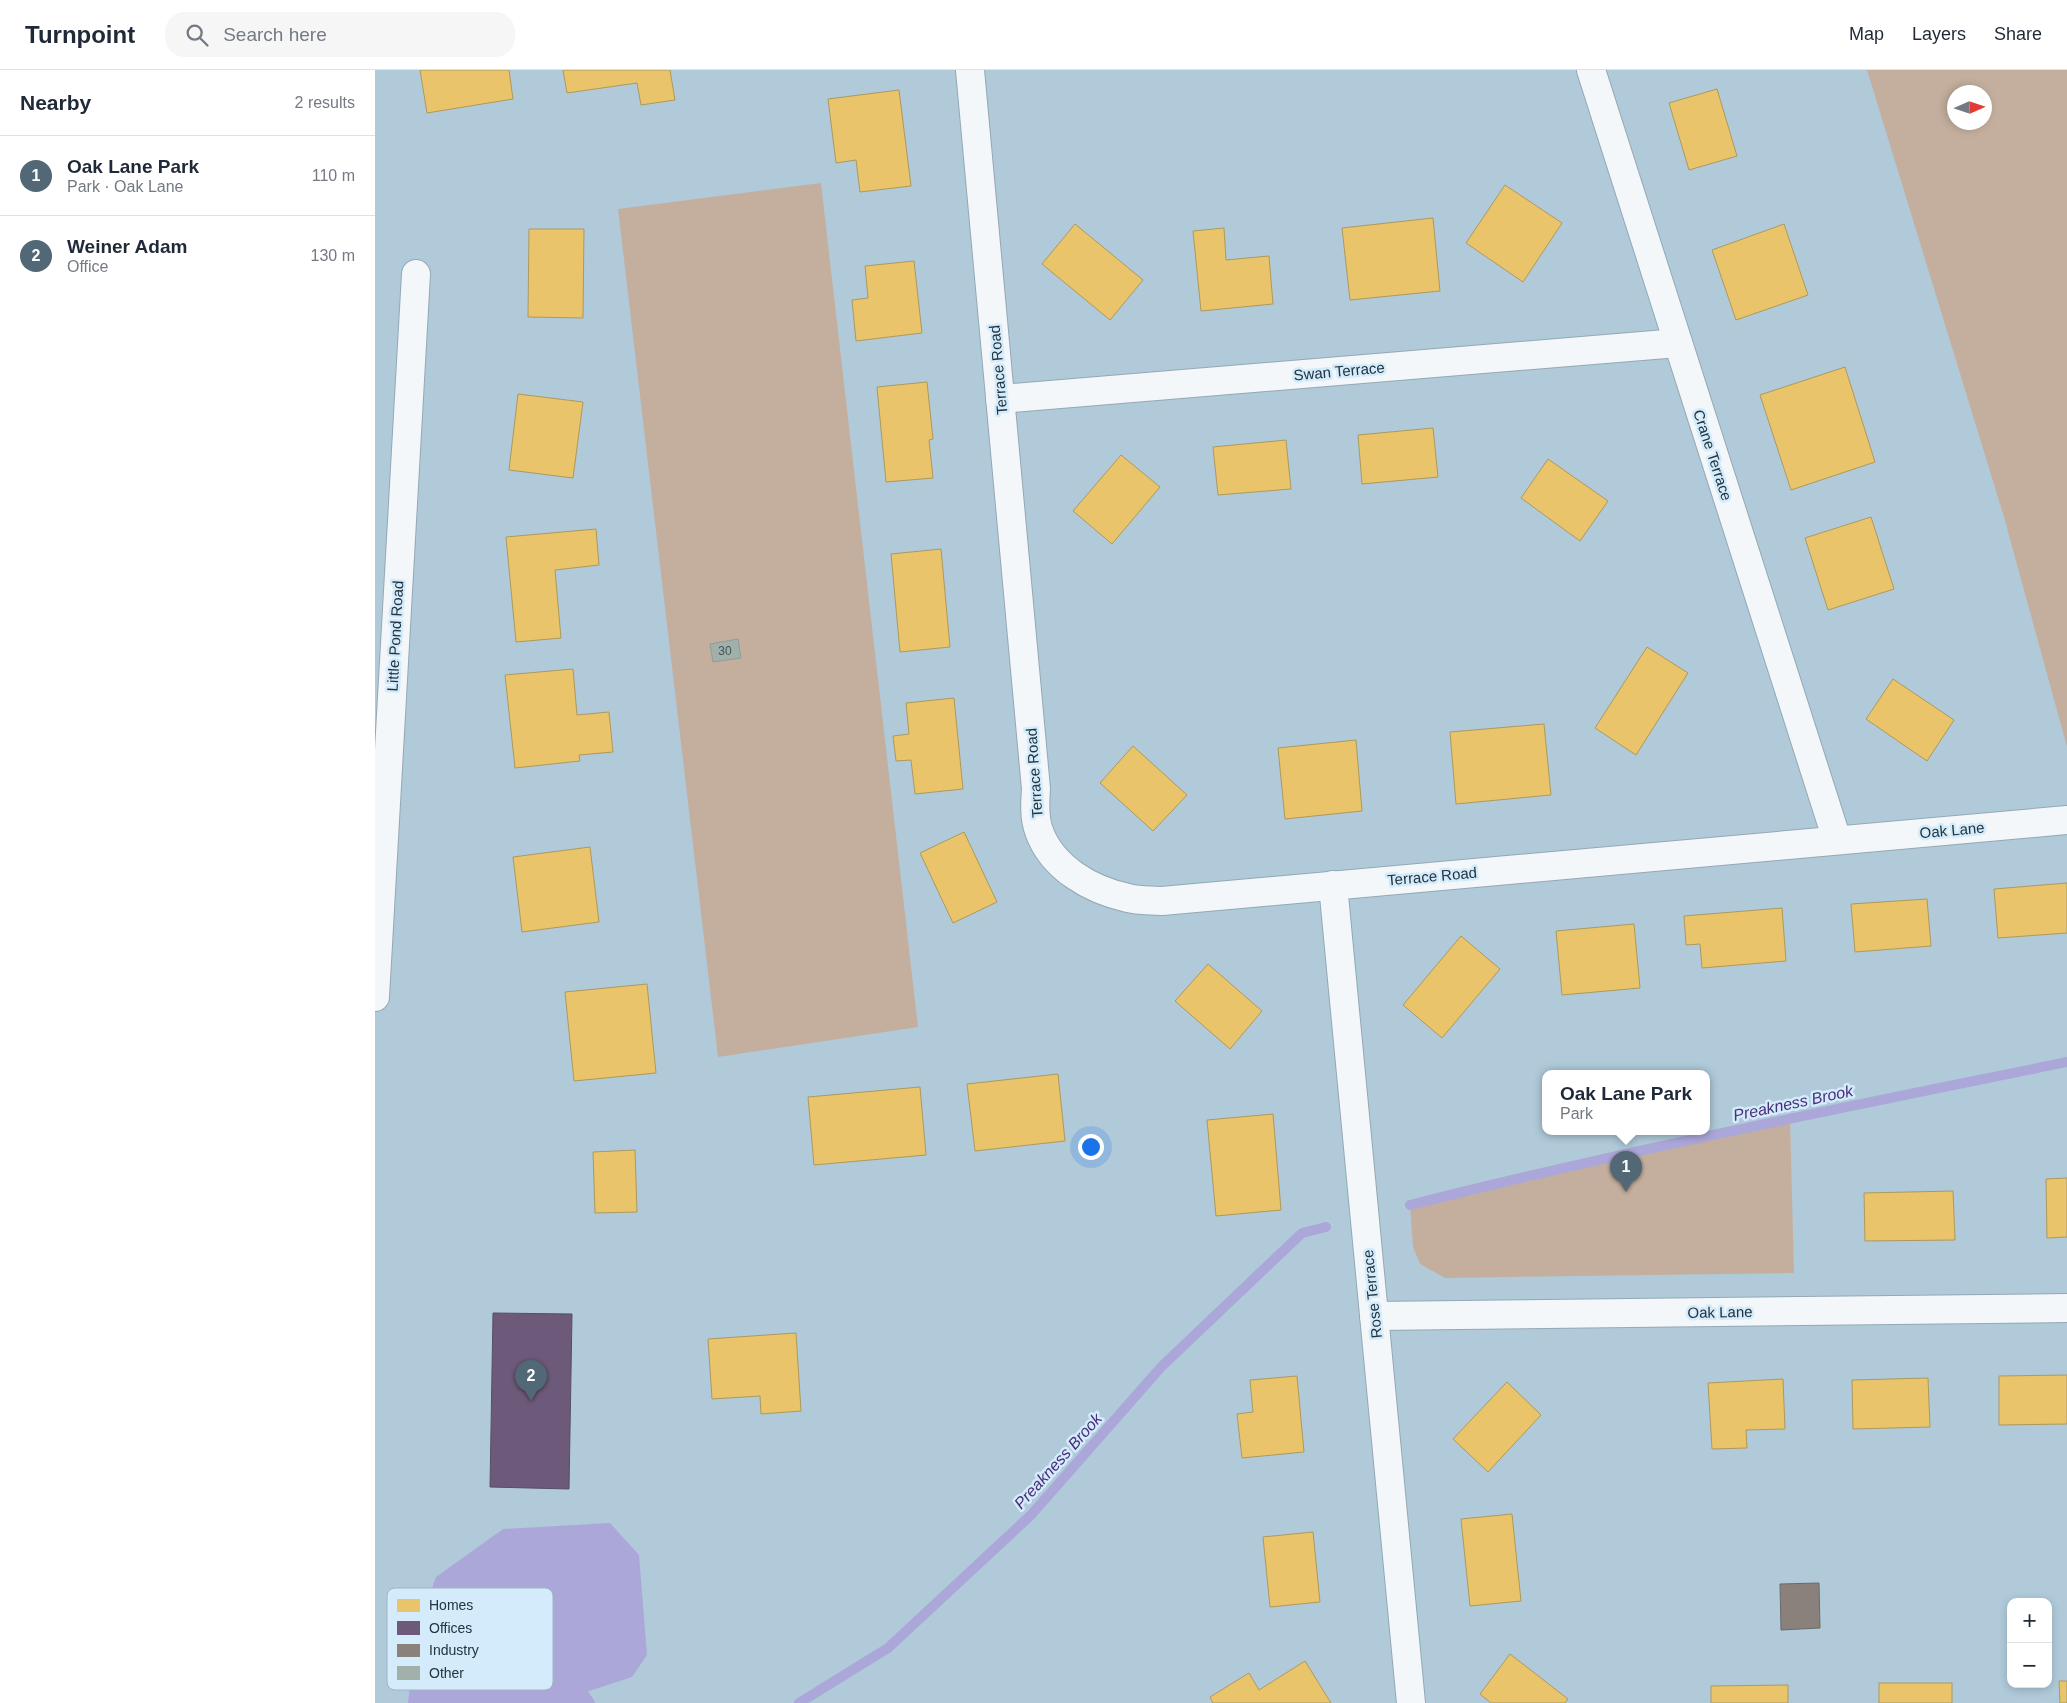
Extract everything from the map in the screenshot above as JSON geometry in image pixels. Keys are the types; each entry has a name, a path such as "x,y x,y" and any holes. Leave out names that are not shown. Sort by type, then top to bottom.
{"street":[{"name":"Terrace Road","path":"970,70 1036,789 1035,806 1039,831 1051,854 1072,874 1091,885 1129,898 1162,901 1333,884 1837,840"},
{"name":"Crane Terrace","path":"1591,70 1837,840"},
{"name":"Little Pond Road","path":"375,997 416,274"},
{"name":"Swan Terrace","path":"1000,399 1678,343"},
{"name":"Oak Lane","path":"1837,840 2067,820"},
{"name":"Rose Terrace","path":"1333,884 1411,1703"},
{"name":"Oak Lane","path":"1374,1316 2067,1308"}],"shaded area":[{"path":"1867,70 2067,70 2067,747 2004,517"},
{"path":"821,183 918,1027 718,1057 618,209"},
{"path":"1790,1119 1794,1273 1445,1278 1420,1264 1413,1247 1410,1205 1511,1179"},
{"path":"610,1523 639,1555 647,1655 632,1677 583,1693 584,1703 408,1703 410,1690 553,1690 553,1588 432,1588 436,1577 503,1529"}],"building: Homes":[{"path":"420,70 509,70 513,99 427,113"},
{"path":"563,70 670,70 675,100 641,105 637,83 567,93"},
{"path":"1717,89 1737,156 1689,170 1669,103"},
{"path":"899,90 911,186 860,192 856,160 836,163 828,99"},
{"path":"1505,185 1562,223 1523,282 1466,243"},
{"path":"1433,218 1440,291 1350,300 1342,228"},
{"path":"1075,224 1143,280 1110,320 1042,264"},
{"path":"1784,224 1808,295 1736,320 1712,250"},
{"path":"1224,228 1226,260 1269,256 1273,304 1201,311 1193,231"},
{"path":"529,229 584,229 583,318 528,317"},
{"path":"914,261 922,333 856,341 852,300 868,298 865,266"},
{"path":"1845,367 1875,462 1791,490 1760,395"},
{"path":"927,382 933,439 929,440 933,478 886,482 877,387"},
{"path":"518,394 583,402 573,478 509,470"},
{"path":"1433,428 1438,477 1362,484 1358,435"},
{"path":"1286,440 1291,489 1218,495 1213,447"},
{"path":"1121,455 1160,487 1112,544 1073,511"},
{"path":"1548,459 1608,501 1580,541 1521,498"},
{"path":"1871,517 1894,589 1828,610 1805,538"},
{"path":"596,529 599,565 555,570 561,638 516,642 506,537"},
{"path":"941,549 950,647 900,652 891,554"},
{"path":"1647,647 1688,673 1636,755 1595,728"},
{"path":"573,669 577,715 609,712 613,752 579,755 580,761 515,768 505,675"},
{"path":"1893,679 1954,720 1927,761 1866,719"},
{"path":"954,698 963,789 915,794 911,760 896,761 893,736 909,734 906,703"},
{"path":"1544,724 1551,795 1456,804 1450,732"},
{"path":"1356,740 1362,811 1285,819 1278,748"},
{"path":"1133,746 1187,795 1153,831 1100,783"},
{"path":"964,832 997,902 953,923 920,853"},
{"path":"590,847 599,922 522,932 513,857"},
{"path":"2067,883 2067,933 1998,938 1994,889"},
{"path":"1927,899 1931,946 1855,952 1851,904"},
{"path":"1782,908 1786,961 1702,968 1700,944 1686,945 1684,916"},
{"path":"1634,924 1640,988 1562,995 1556,931"},
{"path":"1461,936 1500,969 1442,1038 1403,1005"},
{"path":"1208,964 1262,1011 1230,1049 1175,1001"},
{"path":"647,984 656,1073 574,1081 565,992"},
{"path":"1058,1074 1065,1141 975,1151 967,1084"},
{"path":"920,1087 926,1155 814,1165 808,1097"},
{"path":"1273,1114 1281,1210 1216,1216 1207,1120"},
{"path":"635,1150 637,1212 595,1213 593,1152"},
{"path":"2067,1178 2067,1237 2047,1238 2046,1179"},
{"path":"1953,1191 1955,1240 1865,1241 1864,1193"},
{"path":"796,1333 801,1411 761,1414 760,1396 712,1399 708,1339"},
{"path":"2067,1375 2067,1424 1999,1425 1999,1376"},
{"path":"1297,1376 1304,1452 1242,1458 1237,1414 1253,1412 1250,1380"},
{"path":"1928,1378 1930,1427 1853,1429 1852,1380"},
{"path":"1783,1379 1785,1429 1746,1430 1747,1448 1712,1449 1708,1383"},
{"path":"1507,1382 1541,1415 1488,1472 1453,1439"},
{"path":"1512,1514 1521,1601 1470,1606 1461,1519"},
{"path":"1313,1532 1320,1602 1270,1607 1263,1537"},
{"path":"1510,1654 1568,1699 1565,1703 1491,1703 1480,1694"},
{"path":"1305,1661 1331,1703 1213,1703 1210,1697 1249,1673 1259,1690"},
{"path":"2059,1681 2067,1681 2067,1703 2060,1703"},
{"path":"1879,1683 1952,1683 1952,1703 1879,1703"},
{"path":"1788,1685 1788,1703 1711,1703 1711,1686"}],"building: Offices":[{"path":"493,1313 572,1314 569,1489 490,1487"}],"building: Industry":[{"path":"1819,1583 1820,1628 1781,1630 1780,1584"}],"building: Other":[{"path":"738,639 741,658 713,662 710,644"}],"waterway":[{"name":"Preakness Brook","path":"1410,1205 1655,1147 2067,1062"},
{"name":"Preakness Brook","path":"799,1703 888,1648 1031,1515 1162,1366 1302,1233 1326,1227"},
{"name":"Preakness Brook","path":"583,1693 590,1703"}],"place":[{"name":"Oak Lane Park","path":"1626,1192"},
{"name":"Weiner Adam","path":"531,1401"}]}
